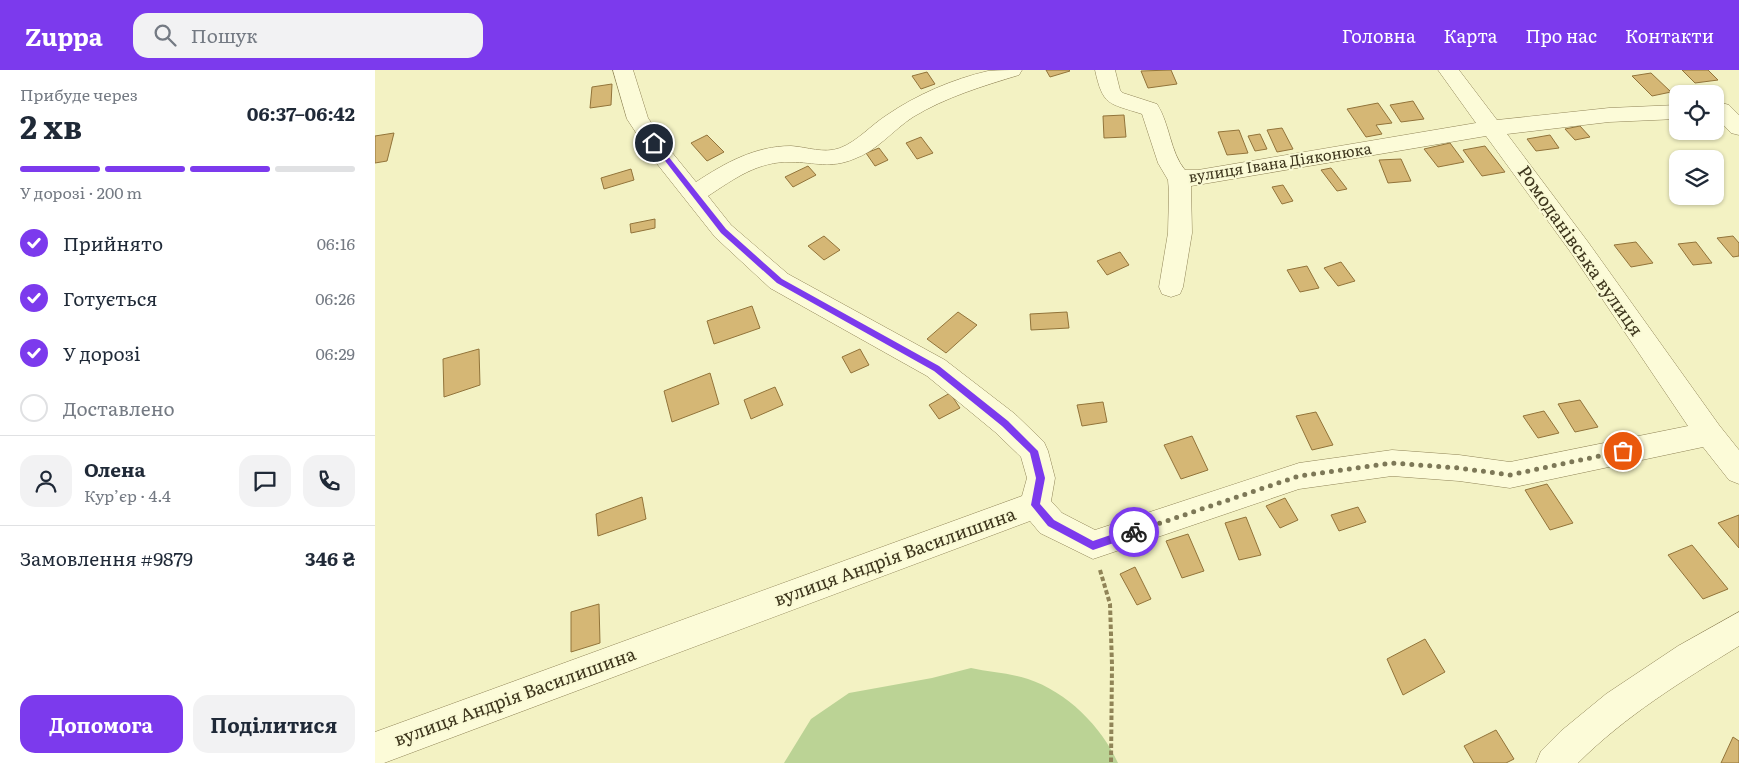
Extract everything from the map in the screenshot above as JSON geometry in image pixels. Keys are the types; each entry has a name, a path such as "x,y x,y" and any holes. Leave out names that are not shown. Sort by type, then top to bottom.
{"street":[{"path":"623,70 638,119 662,154 723,231 779,281 936,368 1005,423 1034,451 1041,478 1035,505"},
{"path":"695,194 741,164 768,156 791,154 819,158 840,157 859,148 893,121 935,96 1012,70"},
{"name":"вулиця Івана Діяконюка","path":"1105,70 1110,92 1116,98 1150,109 1155,118 1170,169 1179,178 1198,178 1492,128 1609,115 1669,112"},
{"name":"Ромоданівська вулиця","path":"1449,70 1580,248 1709,434 1739,471"},
{"path":"1724,112 1739,128"},
{"path":"1171,287 1182,228 1182,197 1179,178"},
{"path":"1093,545 1299,476 1392,463 1459,468 1510,475 1709,434"},
{"name":"вулиця Андрія Василишина","path":"375,749 1035,505 1051,523 1093,545"},
{"path":"1553,763 1577,737 1669,671 1739,628"}],"path":[{"path":"1093,545 1110,604 1112,664 1111,763"}],"green space":[{"path":"971,668 1021,677 1056,692 1081,712 1092,724 1111,749 1118,763 784,763 811,719 849,693 932,678"}],"building":[{"path":"1046,70 1069,70 1070,71 1050,77"},
{"path":"1171,70 1177,84 1148,88 1141,71"},
{"path":"1682,70 1708,70 1718,80 1695,83"},
{"path":"927,72 935,84 921,89 912,76"},
{"path":"1651,73 1669,90 1669,92 1652,96 1632,76"},
{"path":"612,84 611,105 590,108 592,87"},
{"path":"1413,101 1424,119 1401,122 1390,105"},
{"path":"1378,103 1392,123 1376,125 1382,134 1366,137 1347,109"},
{"path":"1124,115 1126,137 1104,138 1103,116"},
{"path":"1580,126 1590,137 1575,140 1565,129"},
{"path":"1282,128 1293,149 1277,152 1267,130"},
{"path":"1239,130 1248,153 1227,155 1218,132"},
{"path":"394,133 387,161 375,163 375,136"},
{"path":"1260,134 1267,149 1255,151 1248,136"},
{"path":"707,135 724,152 707,161 691,143"},
{"path":"1550,135 1559,148 1536,151 1527,139"},
{"path":"921,137 933,153 917,159 906,143"},
{"path":"1450,143 1464,162 1438,167 1424,149"},
{"path":"1485,146 1505,172 1482,176 1463,150"},
{"path":"879,148 888,160 875,166 866,153"},
{"path":"1401,159 1411,181 1388,183 1379,160"},
{"path":"808,166 816,175 793,187 785,177"},
{"path":"1331,168 1347,189 1337,191 1321,170"},
{"path":"631,169 634,180 604,189 601,178"},
{"path":"1283,185 1293,201 1282,204 1272,187"},
{"path":"655,219 655,228 631,233 630,224"},
{"path":"824,236 840,250 824,260 808,246"},
{"path":"1733,236 1739,243 1739,256 1733,257 1717,238"},
{"path":"1636,242 1653,263 1631,267 1614,245"},
{"path":"1696,242 1712,263 1693,265 1678,244"},
{"path":"1120,252 1129,265 1107,275 1097,261"},
{"path":"1341,262 1355,281 1338,286 1324,268"},
{"path":"1307,266 1319,288 1300,292 1287,270"},
{"path":"752,306 760,328 714,344 707,321"},
{"path":"958,312 977,325 946,353 927,339"},
{"path":"1067,312 1069,328 1031,330 1030,314"},
{"path":"479,349 480,385 444,397 443,359"},
{"path":"860,349 869,365 851,373 842,357"},
{"path":"710,373 719,404 672,422 664,391"},
{"path":"775,387 783,405 751,419 744,400"},
{"path":"950,393 960,408 939,419 929,405"},
{"path":"1580,400 1598,427 1575,432 1558,404"},
{"path":"1103,402 1107,422 1082,426 1077,405"},
{"path":"1544,411 1559,433 1538,438 1523,416"},
{"path":"1316,412 1333,445 1312,450 1296,416"},
{"path":"1192,436 1208,470 1181,479 1164,445"},
{"path":"1547,484 1573,523 1550,530 1525,490"},
{"path":"642,497 646,519 598,536 596,514"},
{"path":"1285,498 1298,520 1280,528 1266,506"},
{"path":"1358,507 1366,522 1339,531 1331,515"},
{"path":"1739,515 1739,548 1718,523"},
{"path":"1246,517 1261,555 1239,560 1225,523"},
{"path":"1188,534 1204,571 1182,578 1166,541"},
{"path":"1692,545 1728,589 1703,599 1668,555"},
{"path":"1135,567 1151,599 1137,605 1120,574"},
{"path":"599,604 600,643 571,652 571,612"},
{"path":"1425,639 1445,672 1403,695 1387,659"},
{"path":"1496,730 1514,759 1506,763 1474,763 1464,746"},
{"path":"1733,737 1739,741 1739,763 1721,763"}],"way so far":[{"path":"1134,532 1299,476 1392,463 1459,468 1510,475 1623,451"}],"route":[{"path":"654,143 723,231 779,281 936,368 1005,423 1034,451 1041,478 1035,505 1051,523 1093,545 1134,532"}]}
